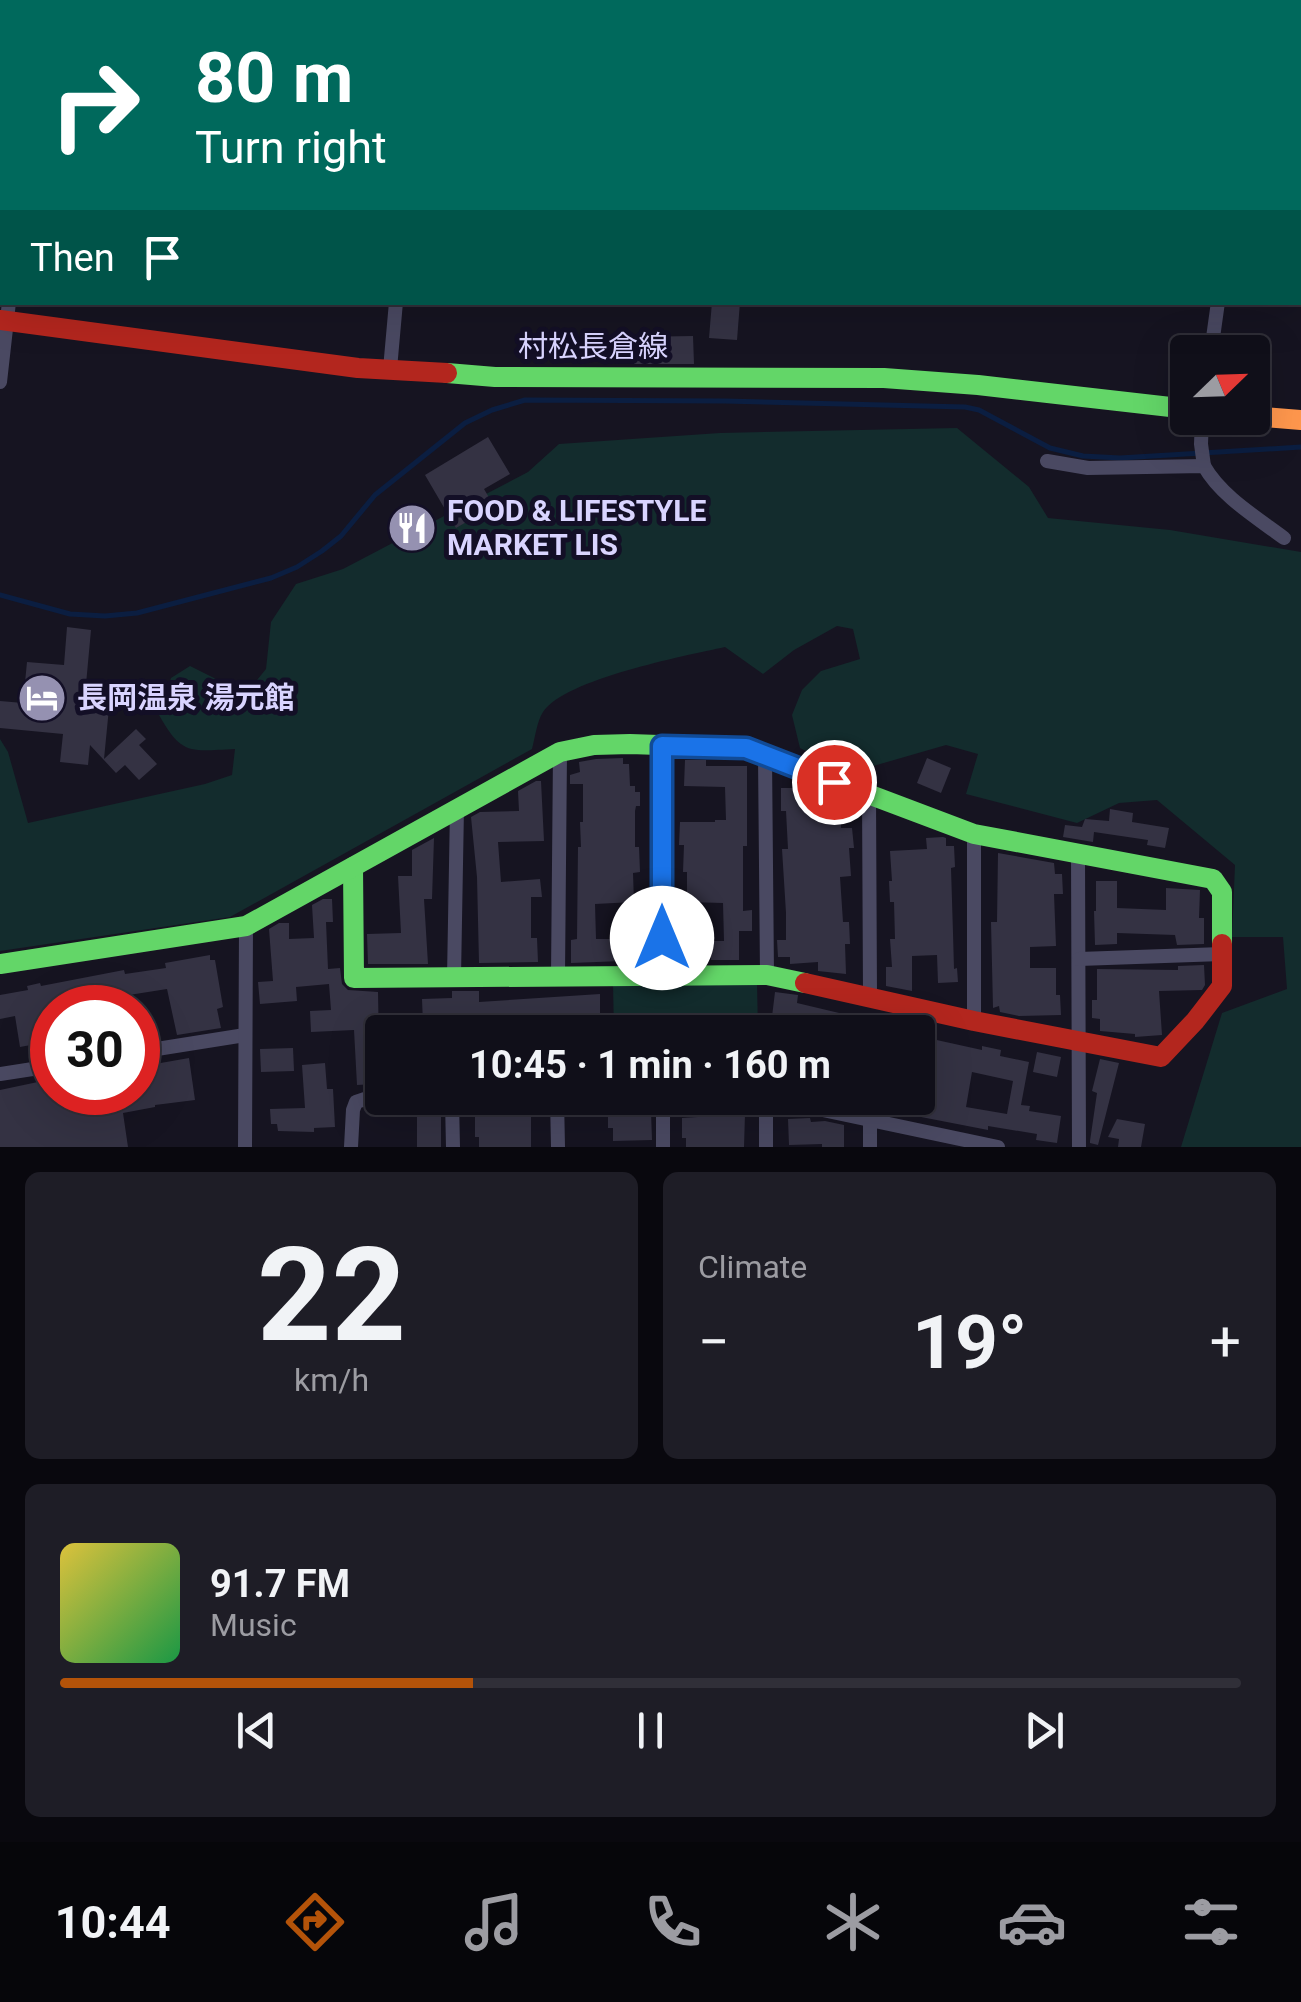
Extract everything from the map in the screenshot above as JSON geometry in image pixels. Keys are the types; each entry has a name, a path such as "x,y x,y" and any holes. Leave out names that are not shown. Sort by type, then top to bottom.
{"street":[{"path":"390,369 396,305"},
{"path":"1213,335 1218,305"},
{"path":"0,382 5,314"},
{"name":"村松長倉線","path":"5,314 291,361 358,368 495,377 884,378 1170,407"},
{"path":"1270,417 1301,420"},
{"path":"1201,435 1204,466 1211,478 1284,538"},
{"path":"1047,460 1088,468 1204,466"},
{"path":"0,964 246,926 353,866 457,808 560,752 594,745 662,746 746,748 974,834 1213,879 1222,892 1222,986 1161,1058 767,975 354,978 353,866"},
{"path":"662,746 662,976"},
{"path":"558,976 560,752"},
{"path":"765,756 767,975"},
{"path":"869,795 870,996"},
{"path":"454,977 457,808"},
{"path":"974,834 974,1020"},
{"path":"1078,854 1079,1147"},
{"path":"245,1147 246,926"},
{"path":"1079,959 1222,954"},
{"path":"160,1048 245,1034"},
{"path":"0,1074 30,1069"},
{"path":"351,1147 353,1110 356,1102 365,1099"},
{"path":"452,1115 453,1147"},
{"path":"558,1115 558,1147"},
{"path":"663,1115 663,1147"},
{"path":"766,1115 766,1147"},
{"path":"854,1115 974,1145 998,1147"},
{"path":"870,1118 870,1147"}],"green space":[{"path":"957,428 1029,487 1048,518 1170,530 1301,552 1301,1147 1181,1147 1222,1013 1287,989 1283,937 1232,937 1235,865 1157,800 1119,803 1077,823 966,794 978,754 946,745 849,773 800,748 792,715 802,690 821,671 860,659 853,629 837,626 794,650 763,674 725,647 627,671 575,689 543,712 532,749 230,917 0,951 0,739 8,752 28,823 232,775 235,749 189,748 167,728 159,715 171,678 190,666 249,690 266,669 271,622 296,584 343,569 528,472 559,444 720,433"},
{"path":"757,982 758,1015 614,1015 613,983"}],"building":[{"path":"712,305 740,305 737,340 709,338"},
{"path":"693,336 694,364 634,364 634,337"},
{"path":"488,437 510,474 484,489 494,506 456,528 425,475"},
{"name":"FOOD & LIFESTYLE MARKET LIS","path":"415,505 433,537 408,551 390,520"},
{"name":"長岡温泉 湯元館","path":"67,627 91,630 84,706 109,708 104,759 136,729 146,739 139,745 157,764 139,780 125,765 116,773 90,745 88,765 60,762 63,734 0,728 0,701 23,703 27,662 64,665"},
{"path":"623,758 623,764 629,764 630,786 640,792 640,806 635,811 635,847 639,847 640,872 633,873 634,902 595,904 596,939 623,939 623,906 641,906 640,943 647,943 648,960 571,963 571,940 577,939 583,784 570,784 570,775 580,772 579,762"},
{"path":"927,758 951,768 941,793 917,783"},
{"path":"685,760 706,760 706,766 747,766 743,911 752,910 752,931 739,931 739,960 711,960 711,941 724,941 723,903 687,902 684,845 679,845 680,822 726,820 725,787 684,786"},
{"path":"541,781 544,841 498,842 501,882 540,879 542,897 531,897 531,938 537,938 538,962 479,963 471,817 480,812 519,811 518,791"},
{"path":"781,788 801,788 801,796 841,798 841,828 852,828 851,876 840,877 843,922 849,922 846,974 818,971 818,962 790,964 790,957 778,957 777,940 786,940 782,849 788,849"},
{"path":"1110,809 1133,813 1132,822 1169,828 1165,848 1147,845 1148,840 1094,832 1093,842 1063,837 1065,825 1082,827 1085,819 1109,821"},
{"path":"943,837 946,846 954,846 955,867 951,868 954,969 957,968 958,982 938,983 937,955 912,956 912,991 886,986 886,967 892,967 890,939 895,939 890,851 927,849 926,838"},
{"path":"434,838 432,899 424,899 428,964 368,964 367,934 401,933 398,876 412,876 412,850"},
{"path":"998,853 1054,863 1055,874 1062,874 1063,894 1054,894 1056,946 1030,947 1030,968 1056,968 1061,1015 1019,1016 1000,1012 999,1006 993,1008 991,922 997,922"},
{"path":"1096,881 1117,881 1117,908 1166,910 1166,888 1200,890 1199,918 1204,918 1204,944 1177,945 1175,935 1117,933 1117,944 1095,945"},
{"path":"332,899 333,922 326,922 328,969 340,968 342,984 348,990 378,992 378,1015 365,1015 365,1085 357,1085 354,1030 311,1032 310,1011 331,1010 329,984 296,987 297,1001 260,1004 258,982 273,981 269,929 289,923 289,939 314,938 312,905"},
{"path":"210,955 210,960 215,960 223,1007 217,1009 221,1028 177,1035 167,989 160,990 160,985 46,985 124,970 125,974 166,968 165,963"},
{"path":"1204,965 1202,990 1159,991 1162,1035 1135,1037 1100,1031 1100,1019 1092,1018 1092,1000 1097,1000 1097,969 1178,970 1178,966"},
{"path":"30,985 30,1045 20,1047 15,1016 0,1019 0,995 28,990"},
{"path":"452,991 479,991 479,1002 600,994 600,1015 423,1015 422,999 452,998"},
{"path":"775,992 798,995 797,1003 848,1015 772,1015"},
{"path":"935,1040 1001,1050 1000,1056 1029,1062 1021,1105 1030,1106 1029,1111 1061,1116 1057,1143 1036,1140 1037,1134 988,1126 988,1130 916,1116 935,1115","holes":["972,1072 1013,1081 1007,1114 966,1107"]},
{"path":"293,1048 294,1071 261,1072 260,1049"},
{"path":"1037,1052 1061,1057 1057,1077 1033,1072"},
{"path":"189,1058 195,1100 160,1104 160,1063"},
{"path":"1100,1059 1119,1063 1098,1145 1090,1141 1097,1093 1092,1091"},
{"path":"325,1063 327,1089 333,1089 335,1127 314,1128 314,1132 278,1131 277,1124 271,1124 270,1109 305,1108 302,1065"},
{"path":"30,1084 30,1115 123,1115 128,1147 0,1147 0,1090"},
{"path":"417,1115 441,1115 441,1147 417,1147"},
{"path":"475,1115 531,1115 531,1147 479,1147 479,1137 475,1137"},
{"path":"608,1115 651,1115 652,1140 613,1141 613,1128 608,1128"},
{"path":"745,1115 744,1147 686,1147 682,1118"},
{"path":"810,1118 811,1122 844,1125 844,1147 789,1145 788,1119"},
{"path":"1117,1119 1145,1124 1141,1147 1118,1147 1119,1139 1108,1137"}],"waterway":[{"path":"0,595 70,614 105,616 137,613 271,578 297,567 341,536 375,495 465,423 525,400 965,407 979,410 1050,448 1083,456 1120,458 1301,447"}],"traffic: fast":[{"path":"447,373 495,377 884,378 1170,407"},
{"path":"0,964 246,926 560,752 594,745 630,744 746,748 974,834 1213,879 1222,892 1222,944"},
{"path":"353,867 354,978 767,975 805,983"}],"traffic: slow":[{"path":"1270,417 1301,420"}],"traffic: jam":[{"path":"0,320 358,368 447,373"},
{"path":"805,983 1161,1057 1222,986 1222,944"}],"place":[{"name":"FOOD & LIFESTYLE MARKET LIS","path":"412,528"},
{"name":"長岡温泉 湯元館","path":"42,698"}],"route":[{"path":"662,938 662,746 746,748 834,782"}]}
